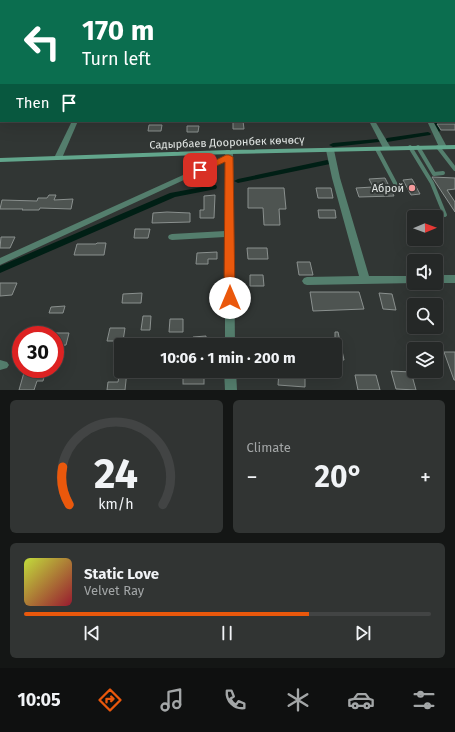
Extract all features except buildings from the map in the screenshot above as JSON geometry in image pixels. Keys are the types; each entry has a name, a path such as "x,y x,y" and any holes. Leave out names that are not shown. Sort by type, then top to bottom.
{"main road":[{"name":"Садырбаев Дооронбек көчөсү","path":"0,160 229,155 414,147 455,147"}],"street":[{"path":"58,158 75,122"},
{"path":"373,122 386,148"},
{"path":"430,122 441,147"},
{"path":"330,150 336,178 365,280"},
{"path":"0,262 229,155 230,338"},
{"path":"172,237 230,234"},
{"path":"443,279 455,279"},
{"path":"307,281 407,280"},
{"path":"230,378 231,390"}],"lane":[{"path":"414,147 434,174 443,173"},
{"path":"414,147 432,183 445,214"},
{"path":"441,147 455,169"},
{"path":"377,149 396,185"}],"waterway":[{"path":"437,131 435,123 455,123"},
{"path":"387,140 428,134"},
{"path":"333,145 377,141"},
{"path":"238,181 327,162"},
{"path":"0,270 173,195 213,187"}],"place":[{"name":"Аброй","path":"412,188"}],"route":[{"path":"200,170 229,157 230,298"}]}
